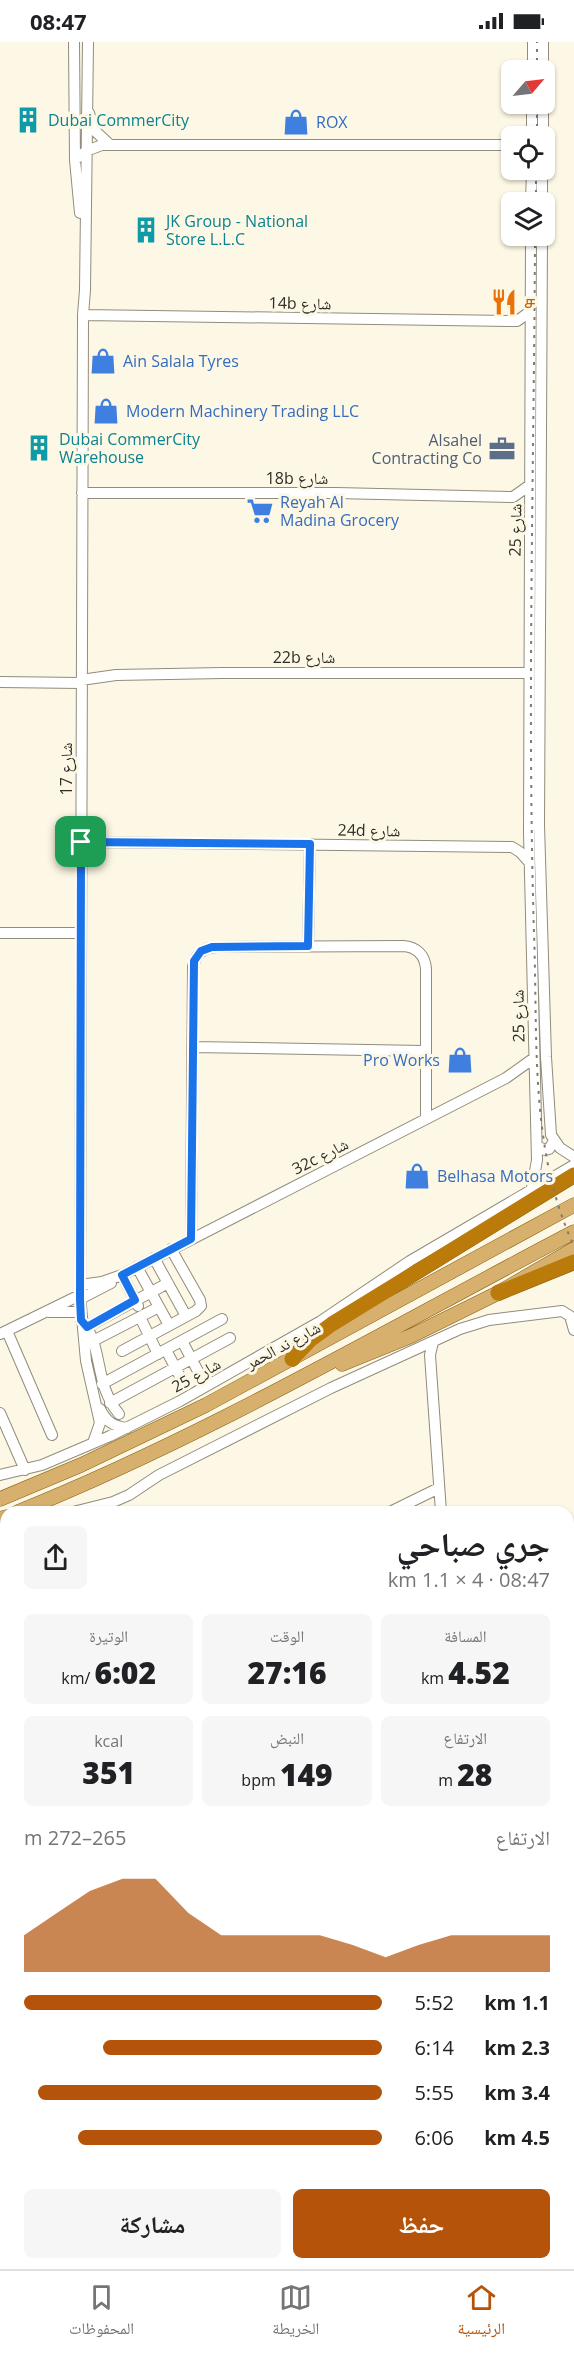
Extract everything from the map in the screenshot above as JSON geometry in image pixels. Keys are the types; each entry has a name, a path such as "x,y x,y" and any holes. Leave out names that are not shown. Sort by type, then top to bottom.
{"highway":[{"path":"292,1359 310,1340 332,1324 574,1175"},
{"path":"498,1293 574,1262"}],"main road":[{"name":"شارع ند الحمر","path":"0,1499 124,1446 292,1359 574,1205"},
{"path":"32,1506 128,1464 301,1379 454,1294 574,1232"},
{"path":"301,1379 411,1336 498,1293 574,1249"}],"street":[{"name":"شارع 17","path":"74,42 75,160 80,221 80,278 83,315"},
{"name":"شارع 17","path":"88,42 83,315 80,1293 86,1361 100,1423 93,1443"},
{"path":"533,42 533,60"},
{"path":"543,42 543,60"},
{"path":"87,104 94,130 109,144"},
{"path":"75,160 94,147 109,144 501,145"},
{"name":"شارع 25","path":"0,1475 26,1470 93,1443 180,1401 308,1329 410,1261 532,1188 537,1146 529,862 531,246"},
{"name":"شارع 25","path":"542,246 539,833 546,1057 550,1127 554,1141"},
{"path":"531,311 517,321 531,334"},
{"name":"14b شارع","path":"83,315 517,321"},
{"path":"530,485 513,497 530,515"},
{"name":"18b شارع","path":"82,493 336,493 513,497"},
{"name":"22b شارع","path":"0,682 81,681 116,675 222,673 528,673"},
{"path":"529,833 512,847 529,862"},
{"name":"24d شارع","path":"81,842 512,847"},
{"path":"308,946 310,844"},
{"path":"0,933 81,933"},
{"path":"191,1239 193,967 201,951 212,947 308,946 403,946 415,949 425,961 426,1119"},
{"path":"193,1047 424,1051"},
{"name":"32c شارع","path":"4,1332 49,1312 80,1293 120,1276 506,1078 534,1058"},
{"path":"506,1078 525,1077 534,1081"},
{"path":"537,1146 545,1150 549,1149 554,1141 567,1154 574,1157"},
{"path":"532,1188 574,1165"},
{"path":"122,1351 199,1309 201,1303 171,1249"},
{"path":"154,1258 186,1316"},
{"path":"137,1267 168,1326 192,1359 200,1375"},
{"path":"120,1276 135,1300 149,1336 175,1367 184,1384"},
{"path":"118,1414 110,1403 102,1384 93,1341 83,1319 135,1300 168,1282"},
{"path":"93,1341 159,1307"},
{"path":"97,1506 129,1495 159,1475 331,1388 480,1323 558,1311 570,1316 574,1330"},
{"name":"32c شارع","path":"49,1312 83,1319"},
{"path":"102,1384 222,1319"},
{"path":"4,1332 52,1435"},
{"path":"110,1403 230,1338"},
{"path":"433,1342 430,1351 440,1506"},
{"path":"132,1345 145,1384"},
{"path":"416,1350 425,1358 432,1370"},
{"name":"شارع 17","path":"96,1402 109,1422 117,1427 127,1428"},
{"path":"0,1413 26,1470"},
{"path":"402,1506 439,1488"}],"railway":[{"path":"537,42 537,60"},
{"path":"537,114 537,126"},
{"path":"536,180 536,192"},
{"path":"535,246 531,760 537,1053 539,1093 549,1171 574,1246"}],"place":[{"name":"Dubai CommerCity","path":"28,120"},
{"name":"ROX","path":"296,122"},
{"name":"JK Group - National Store L.L.C","path":"146,230"},
{"name":"ச","path":"504,302"},
{"name":"Ain Salala Tyres","path":"103,361"},
{"name":"Modern Machinery Trading LLC","path":"106,411"},
{"name":"Dubai CommerCity Warehouse","path":"39,448"},
{"name":"Alsahel Contracting Co","path":"502,449"},
{"name":"Reyah Al Madina Grocery","path":"260,511"},
{"name":"Pro Works","path":"460,1060"},
{"name":"Belhasa Motors","path":"417,1176"}],"route":[{"path":"81,842 310,844 308,946 212,947 201,951 194,961 191,1239 122,1275 135,1300 87,1327 81,1320 80,1299 81,842"}]}
